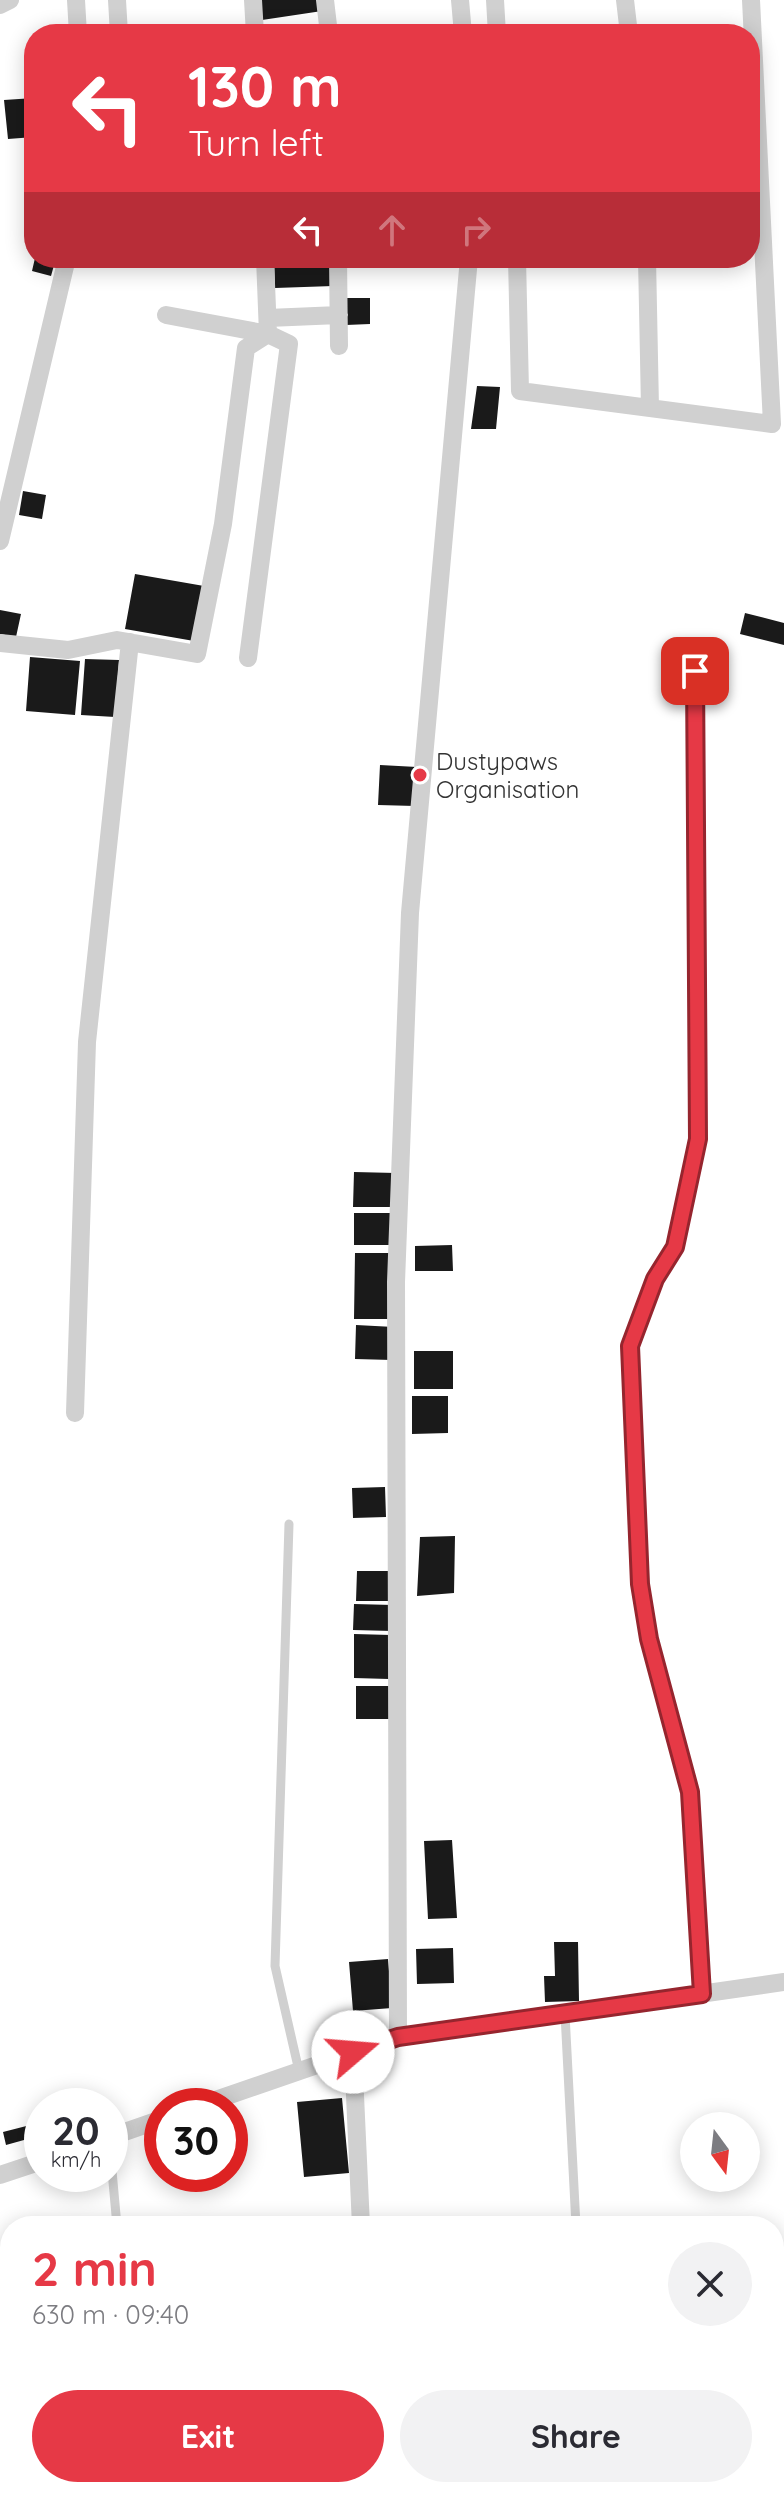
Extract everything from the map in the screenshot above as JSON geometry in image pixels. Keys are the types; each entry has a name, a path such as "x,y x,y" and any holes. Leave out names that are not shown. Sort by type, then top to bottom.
{"street":[{"path":"0,5 10,0"},
{"path":"76,0 77,24"},
{"path":"117,0 118,24"},
{"path":"253,0 254,24"},
{"path":"325,0 328,24"},
{"path":"460,0 462,24"},
{"path":"495,0 496,24"},
{"path":"625,0 628,24"},
{"path":"751,0 752,24"},
{"path":"517,268 520,391 772,424 760,182"},
{"path":"0,541 65,268"},
{"path":"248,658 289,344 268,326 265,268"},
{"path":"338,268 339,346"},
{"path":"398,2037 396,1282 410,913 468,268"},
{"path":"647,268 650,408"},
{"path":"166,315 268,326 339,315"},
{"path":"0,643 68,650 117,640 197,654 223,524 246,348 268,326"},
{"path":"75,1413 87,1042 130,642"},
{"path":"248,2089 398,2037 784,1982"},
{"path":"353,2052 361,2216"},
{"path":"0,2175 24,2167"}],"lane":[{"path":"695,671 698,1139 675,1247 655,1279 630,1346 640,1584 649,1639 690,1792 702,1994"},
{"path":"289,1524 275,1966 299,2071"},
{"path":"565,2014 575,2216"},
{"path":"114,2192 116,2216"}],"building":[{"path":"259,0 320,0 322,11 262,20"},
{"path":"24,99 24,138 8,139 4,100"},
{"path":"33,268 53,268 51,276 32,271"},
{"path":"274,268 332,268 333,286 275,288"},
{"path":"346,298 370,298 370,324 346,325"},
{"path":"477,386 500,387 496,429 471,429"},
{"path":"23,491 46,495 42,519 19,515"},
{"path":"135,574 204,586 194,641 125,629"},
{"path":"0,610 21,614 16,637 0,634"},
{"path":"745,613 784,623 784,645 740,634"},
{"path":"30,657 80,661 75,715 26,711"},
{"path":"85,659 119,660 115,717 81,715"},
{"path":"380,765 417,767 415,806 378,805"},
{"path":"354,1172 396,1173 396,1207 353,1207"},
{"path":"354,1213 394,1213 394,1245 354,1245"},
{"path":"452,1245 453,1271 415,1271 415,1246"},
{"path":"355,1253 393,1253 393,1319 354,1319"},
{"path":"356,1325 394,1327 392,1360 355,1359"},
{"path":"414,1351 453,1351 453,1389 414,1389"},
{"path":"412,1396 448,1396 448,1433 412,1434"},
{"path":"385,1487 386,1517 353,1518 352,1488"},
{"path":"455,1536 454,1593 417,1596 420,1537"},
{"path":"357,1571 395,1571 394,1601 356,1601"},
{"path":"354,1604 393,1605 392,1631 353,1630"},
{"path":"354,1634 391,1635 389,1679 354,1678"},
{"path":"356,1686 394,1686 394,1719 356,1719"},
{"path":"452,1840 457,1918 428,1919 424,1841"},
{"path":"554,1942 578,1942 579,2001 545,2002 544,1976 555,1976"},
{"path":"453,1948 454,1983 417,1984 416,1949"},
{"path":"388,1959 392,2008 353,2011 349,1962"},
{"path":"342,2098 349,2173 304,2177 297,2102"},
{"path":"24,2127 24,2140 6,2145 3,2132"}],"place":[{"name":"Dustypaws Organisation","path":"420,775"}],"route":[{"path":"353,2052 398,2037 702,1994 690,1792 649,1639 640,1584 630,1346 655,1279 675,1247 698,1139 695,671"}]}
